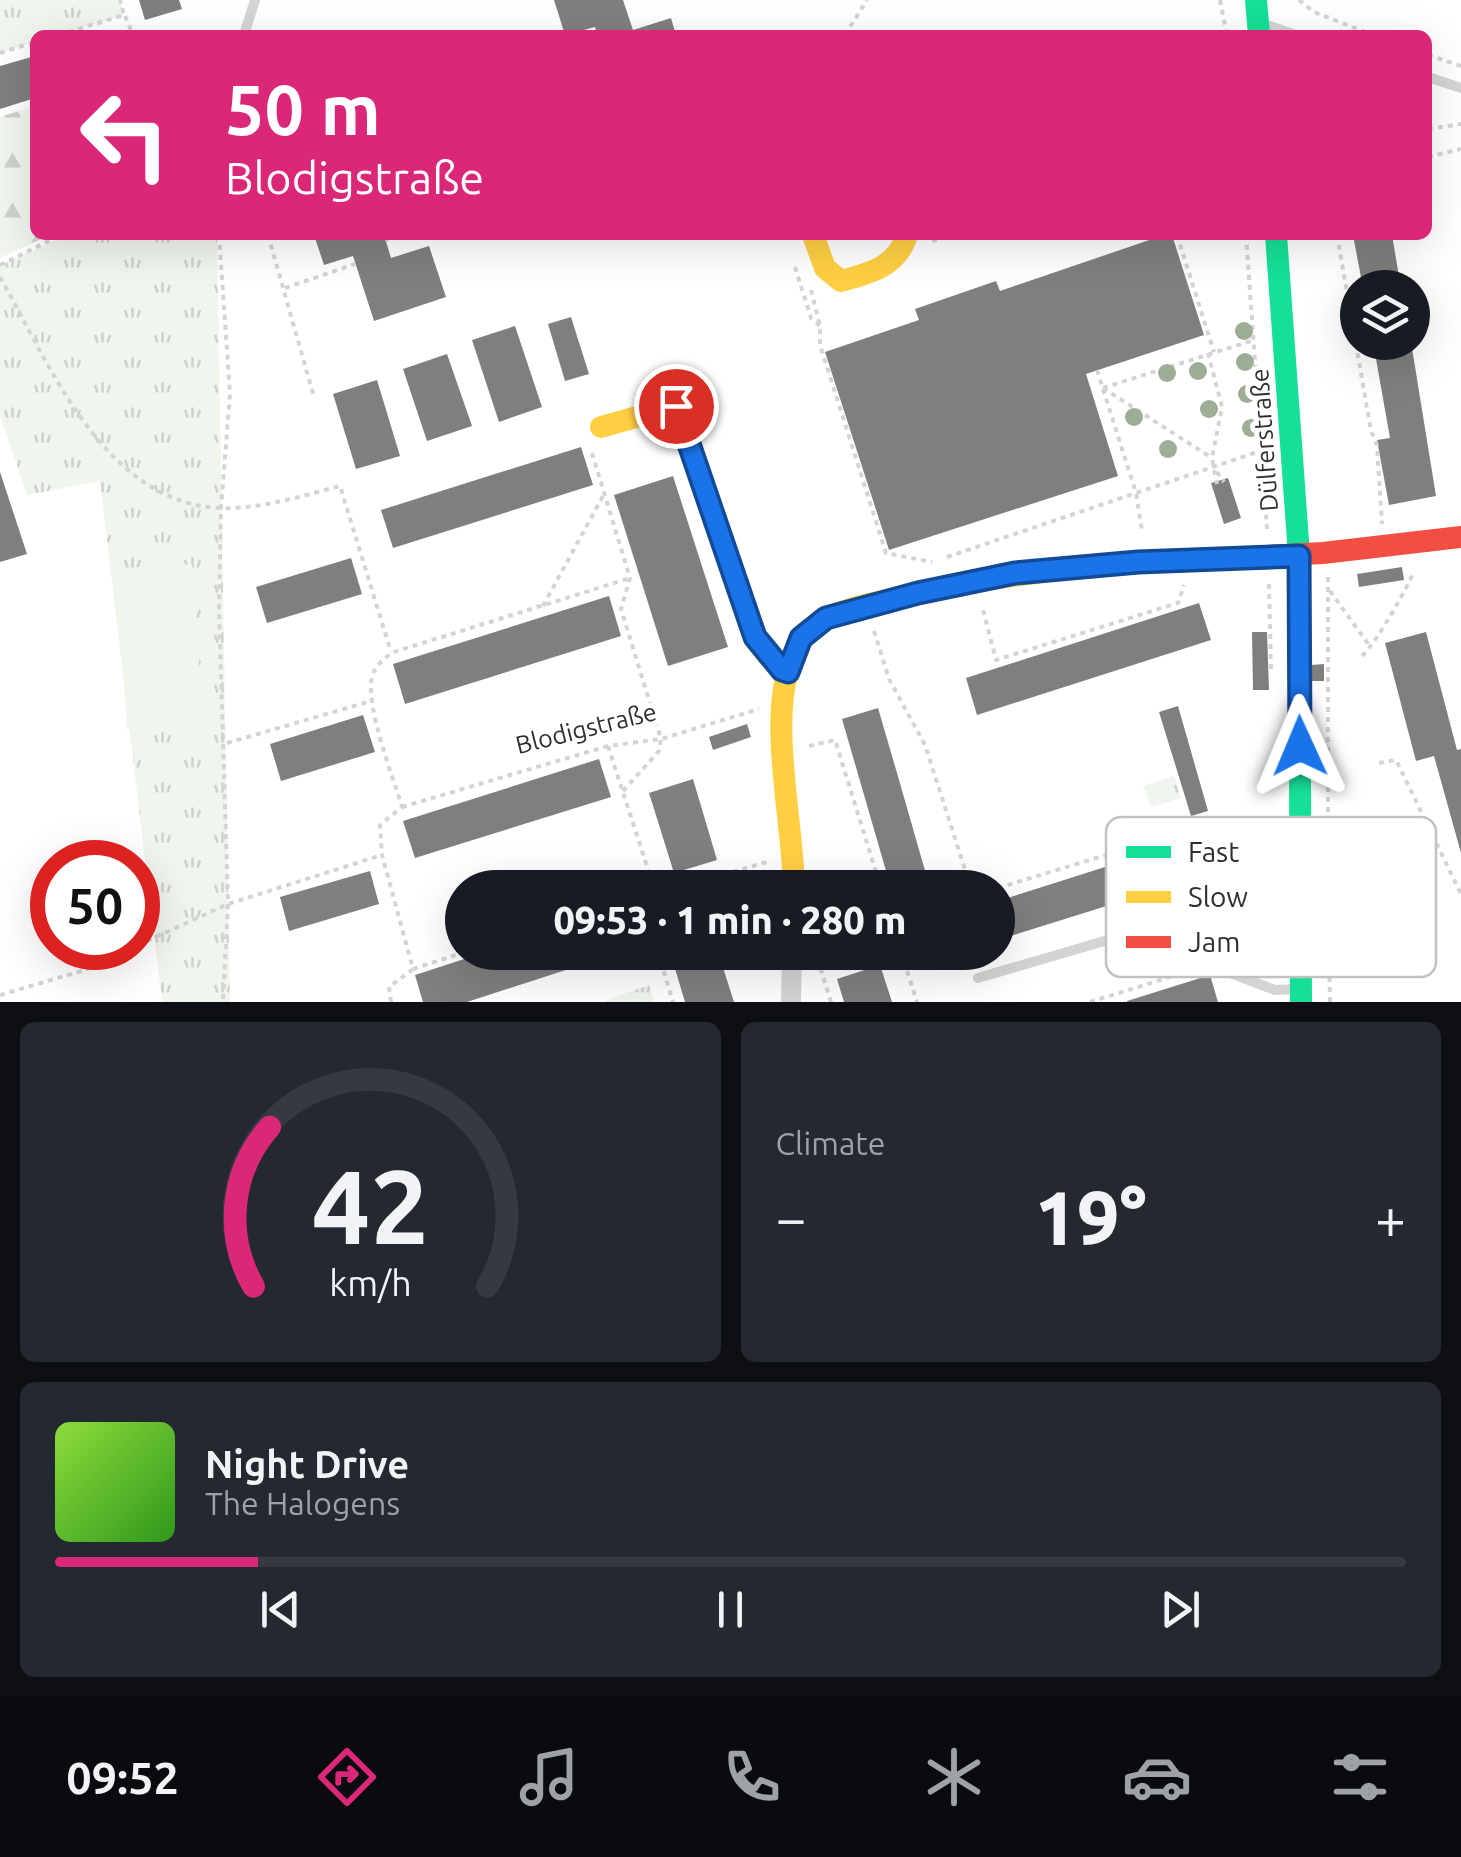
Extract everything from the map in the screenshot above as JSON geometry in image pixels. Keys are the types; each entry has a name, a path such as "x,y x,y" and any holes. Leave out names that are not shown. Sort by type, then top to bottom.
{"street":[{"path":"816,240 825,268 841,281 884,269 904,250 907,240"},
{"name":"Dülferstraße","path":"1276,240 1299,556 1300,817"},
{"path":"601,427 676,406 755,637 767,655 788,672"},
{"path":"795,870 783,703 788,672 801,638 826,618 1015,573 1138,562 1299,556 1461,537"},
{"path":"790,1002 791,970"}],"lane":[{"path":"246,30 255,0"},
{"path":"1258,19 1284,30"},
{"path":"1432,79 1461,88"},
{"path":"978,978 1106,941"},
{"path":"1242,977 1301,996"},
{"path":"1266,1002 1275,990"}],"path":[{"path":"120,0 130,30"},
{"path":"848,30 867,0"},
{"path":"1220,0 1226,30"},
{"path":"1299,0 1314,12 1360,30"},
{"path":"75,30 124,15"},
{"path":"0,53 30,44"},
{"path":"1432,55 1461,66"},
{"path":"1432,128 1461,124"},
{"path":"1432,156 1461,149"},
{"path":"0,265 51,240"},
{"path":"219,240 230,394 219,609 228,904 223,1002"},
{"path":"270,240 314,397"},
{"path":"1178,240 1211,352 1222,408 1212,458 1217,484"},
{"path":"1246,240 1263,450 1272,679"},
{"path":"1338,240 1370,431 1377,445 1381,518 1387,548"},
{"path":"790,252 811,318 820,326"},
{"path":"285,288 355,264"},
{"path":"0,277 84,427 126,470 193,504 222,508 290,499 340,486 392,653"},
{"path":"812,294 820,345 886,553 932,562 1216,470 1263,450"},
{"path":"1102,388 1254,340"},
{"path":"1097,370 1136,494 1142,531"},
{"path":"1102,388 1212,458"},
{"path":"591,449 630,578 621,609 661,740 659,750 623,792"},
{"path":"1216,470 1224,482"},
{"path":"543,606 605,493"},
{"path":"1362,656 1407,590 1414,571"},
{"path":"413,969 382,856 380,825 402,807 371,701 372,678 378,664 392,653 630,578"},
{"path":"983,610 996,660 1178,603 1184,585"},
{"path":"1328,589 1371,648"},
{"path":"866,606 888,679 925,745 964,870"},
{"path":"226,743 371,701"},
{"name":"Blodigstraße","path":"402,807 608,746 661,740 783,703"},
{"path":"785,751 835,740 875,870"},
{"path":"608,746 648,870"},
{"path":"1379,764 1396,760 1424,817"},
{"path":"1436,842 1461,894"},
{"path":"1015,883 1106,855"},
{"path":"160,934 228,904 382,856"},
{"path":"733,870 796,856"},
{"path":"391,1002 389,987 413,969 445,958"},
{"path":"0,995 85,970"},
{"path":"664,970 674,1002"},
{"path":"821,970 831,1002"},
{"path":"906,970 916,1002"},
{"path":"1090,1002 1169,977"},
{"path":"1275,977 1275,990"}],"green space":[{"path":"0,0 120,0 124,15 75,30 30,30 30,44 0,53"},
{"path":"30,108 30,240 39,240 0,258 0,117"},
{"path":"57,240 217,240 230,1002 162,1002 158,970 160,840 143,840 100,481 27,495 0,415 0,265"},
{"path":"192,564 203,724 127,729 116,569"},
{"path":"1174,776 1181,798 1151,807 1143,786"},
{"path":"649,985 654,1002 606,1002 606,1000"}],"building":[{"path":"139,0 179,0 182,9 145,20"},
{"path":"554,0 623,0 633,30 595,27 563,30"},
{"path":"671,18 675,30 633,30"},
{"path":"30,57 30,100 0,109 0,66"},
{"path":"316,240 386,240 391,258 429,246 446,297 374,321 353,256 324,265"},
{"path":"1149,240 1174,240 1204,335 1086,374 1118,476 889,550 825,352 919,320 915,309 996,281 1000,291"},
{"path":"1354,240 1393,240 1398,270 1360,270"},
{"path":"571,317 589,374 565,381 548,324"},
{"path":"515,326 542,407 499,422 472,340"},
{"path":"447,354 472,426 427,441 403,369"},
{"path":"1376,360 1414,360 1436,496 1389,505 1377,440 1390,438"},
{"path":"377,380 400,456 356,469 333,394"},
{"path":"581,447 593,485 393,548 381,510"},
{"path":"0,472 27,554 0,562"},
{"path":"673,476 728,647 668,666 614,495"},
{"path":"1228,478 1241,518 1224,524 1211,483"},
{"path":"351,558 362,594 267,623 256,587"},
{"path":"1402,567 1404,580 1359,587 1357,574"},
{"path":"609,596 621,636 405,704 393,664"},
{"path":"1199,603 1211,640 977,715 966,678"},
{"path":"1252,632 1267,632 1269,690 1253,690"},
{"path":"1426,632 1457,750 1461,749 1461,853 1434,756 1416,761 1385,643"},
{"path":"1324,664 1324,681 1312,681 1311,665"},
{"path":"1178,706 1208,811 1191,816 1159,712"},
{"path":"878,708 925,870 886,870 842,719"},
{"path":"363,715 375,752 281,781 270,744"},
{"path":"747,724 751,737 713,750 709,737"},
{"path":"599,759 611,797 415,858 403,821"},
{"path":"693,779 717,860 673,870 649,793"},
{"path":"1106,867 1106,906 1015,935 1015,896"},
{"path":"370,871 379,904 289,931 280,897"},
{"path":"445,965 445,970 566,970 467,1002 423,1002 415,975"},
{"path":"675,970 724,970 734,1002 685,1002"},
{"path":"865,970 882,970 892,1002 844,1002 837,979"},
{"path":"1211,977 1218,1002 1127,1002"}],"traffic: fast":[{"path":"1256,0 1259,30"},
{"path":"1276,240 1299,555 1300,817"},
{"path":"1301,977 1301,1002"}],"traffic: slow":[{"path":"815,240 825,268 841,281 889,262 905,240"},
{"path":"601,427 676,406 755,637 767,655 788,672"},
{"path":"793,870 782,742 784,685 801,640 812,628 855,608 969,583 1115,564 1190,560"}],"traffic: jam":[{"path":"1190,560 1323,553 1461,537"}],"route":[{"path":"676,406 755,637 782,670 788,672 801,638 826,618 918,593 1015,573 1138,562 1299,556 1300,746"}]}
